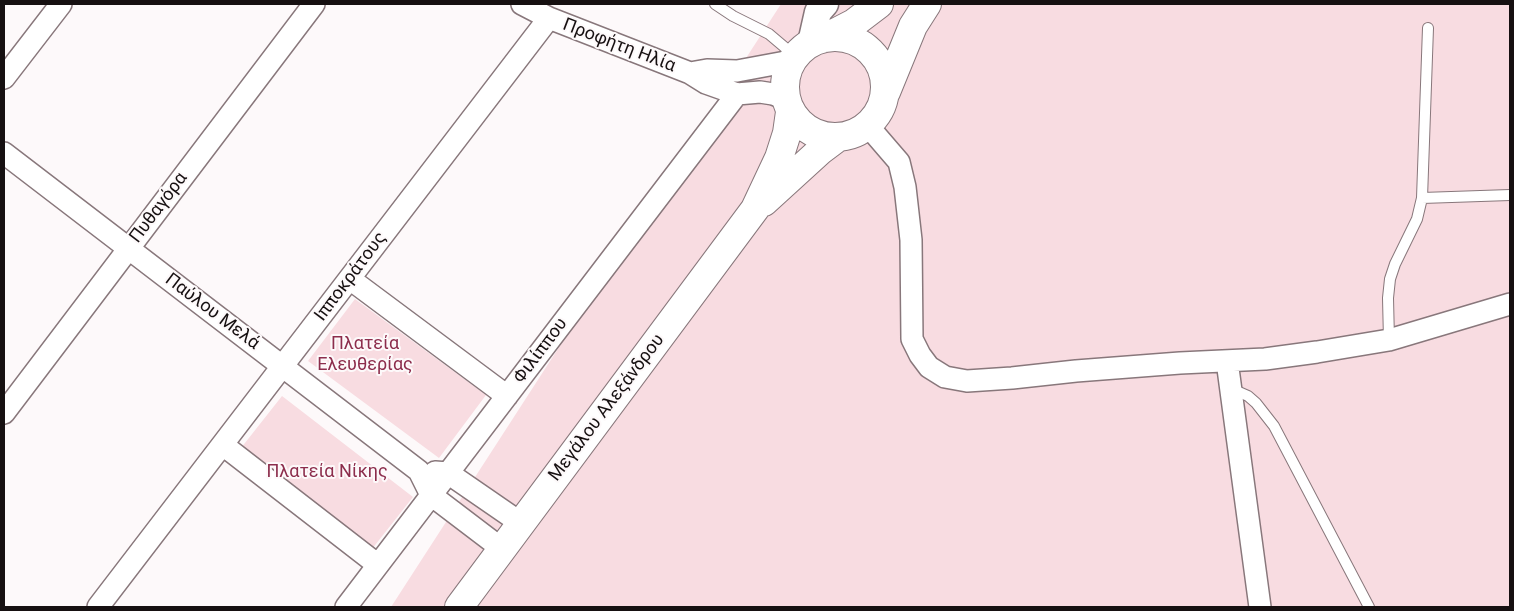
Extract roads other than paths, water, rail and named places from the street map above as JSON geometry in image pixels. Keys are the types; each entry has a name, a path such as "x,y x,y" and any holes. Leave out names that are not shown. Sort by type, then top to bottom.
{"main road":[{"path":"879,4 854,23 806,49 785,80 788,105 798,123 822,137 837,138 853,135 868,126 880,110 913,26 927,4"},
{"path":"806,49 837,37 859,43 876,58 882,69 886,92"},
{"name":"Μεγάλου Αλεξάνδρου","path":"459,607 755,209 779,158 787,134 788,105"},
{"name":"Μεγάλου Αλεξάνδρου","path":"755,209 837,138"}],"street":[{"path":"4,78 62,4"},
{"name":"Πυθαγόρα","path":"4,413 314,4"},
{"name":"Προφήτη Ηλία","path":"522,4 549,18 690,73 706,83 737,94"},
{"path":"690,73 707,70 737,71 806,49 818,12 825,4"},
{"name":"Ιπποκράτους","path":"98,607 549,18"},
{"path":"737,94 760,92 773,94 788,105"},
{"name":"Φιλίππου","path":"346,607 737,94"},
{"path":"868,126 899,162 906,187 912,240 912,339 928,367 945,376 967,381 1012,378 1076,370 1227,361 1317,352 1389,340 1510,304"},
{"name":"Παύλου Μελά","path":"4,153 420,471 431,495 502,549"},
{"path":"350,279 507,396"},
{"path":"1227,361 1260,607"},
{"path":"223,445 378,565"},
{"path":"420,471 448,473 522,524"}],"lane":[{"path":"715,4 733,16 769,34 806,49"},
{"path":"1389,340 1388,298 1390,279 1395,264 1417,219 1422,198 1428,28"},
{"path":"1422,198 1510,195"},
{"path":"1231,388 1252,400 1274,426 1369,607"}],"park label":[{"name":"Πλατεία Ελευθερίας","path":"365,354"},
{"name":"Πλατεία Νίκης","path":"327,472"}]}
